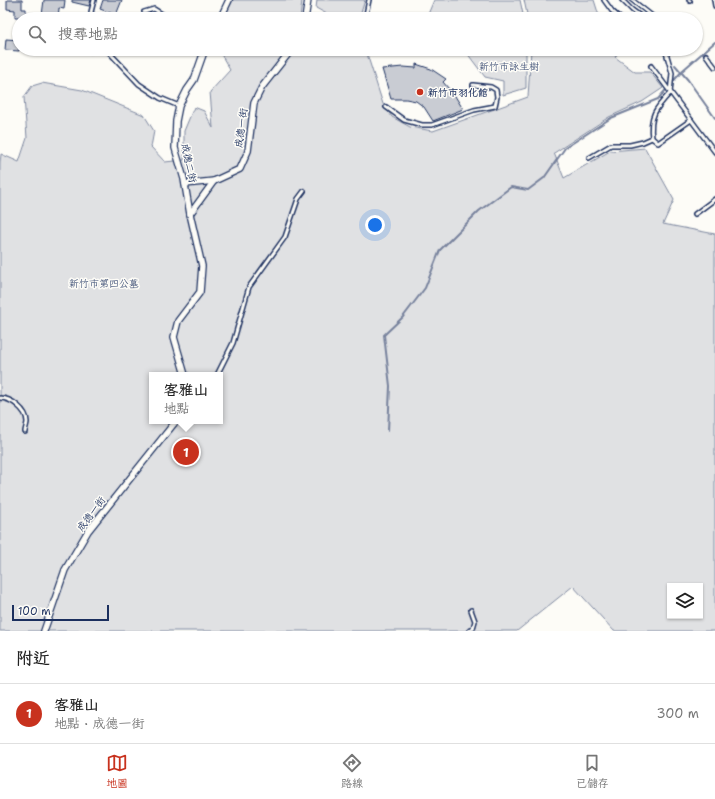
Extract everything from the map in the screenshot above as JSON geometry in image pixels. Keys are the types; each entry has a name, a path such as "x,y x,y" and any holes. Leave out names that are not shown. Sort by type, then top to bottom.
{"street":[{"path":"223,12 229,0"},
{"path":"306,12 308,0"},
{"name":"成德二街","path":"190,214 185,184 175,148 176,121 179,106 194,80 203,56"},
{"name":"成德一街","path":"185,184 214,181 240,168 248,151 254,103 262,87 286,56"},
{"name":"成德一街","path":"190,214 214,181"},
{"path":"184,372 174,337 178,321 200,292 202,266 190,214"},
{"name":"成德一街","path":"44,631 65,570 85,536 99,516 174,424"}],"lane":[{"path":"91,12 94,0"},
{"path":"366,12 369,0"},
{"path":"604,0 613,12"},
{"path":"622,0 635,12"},
{"path":"632,0 647,12"},
{"path":"714,0 715,6"},
{"path":"144,12 154,9 159,12"},
{"path":"706,55 715,67"},
{"path":"113,56 139,84 160,98 179,106"},
{"path":"652,138 653,114 670,93 672,73 667,56"},
{"path":"651,66 715,152"},
{"path":"386,107 404,120 422,125 432,125 474,110 495,106 497,98 496,90 491,87 473,85"},
{"path":"652,138 658,143 691,120"},
{"path":"589,158 611,146 630,145 652,138"},
{"path":"218,372 233,343 249,287 285,237 298,199 304,191"},
{"path":"695,214 715,199"},
{"path":"0,398 11,400 21,409 26,416 27,422 25,432"},
{"path":"469,631 473,628 475,621 471,610"}],"green space":[{"path":"233,0 302,0 301,12 227,12"},
{"path":"317,0 365,0 361,12 323,12 316,8"},
{"path":"434,0 520,0 523,12 429,12"},
{"path":"524,0 594,0 598,12 527,12"},
{"name":"新竹市第四公墓","path":"222,56 368,56 383,104 392,117 410,127 433,131 528,97 531,56 616,56 615,57 635,72 650,72 663,88 642,102 609,117 554,153 564,178 610,151 645,148 674,200 663,224 715,234 715,631 614,631 573,586 517,631 0,631 0,163 1,154 19,162 27,138 24,97 32,86 42,83 82,90 144,115 154,131 151,147 165,162 184,160 184,131 194,107 204,111 213,128 210,92 230,70"},
{"name":"新竹市詠生樹","path":"469,56 526,56 526,88 503,95 503,81 485,77"}],"building":[{"path":"7,0 22,0 22,9 26,9 26,12 15,12 15,10 7,9"},
{"path":"44,0 65,0 64,9 59,8 59,12 42,12"},
{"path":"72,0 91,0 89,6 72,2"},
{"path":"103,0 122,0 117,12 108,12 100,9"},
{"path":"6,39 12,39 12,50 5,50"},
{"name":"新竹市羽化館","path":"416,64 431,69 446,79 443,82 455,96 463,109 433,121 424,107 416,101 391,99 382,69 403,67 416,68"}],"waterway":[{"path":"703,52 715,42"},
{"path":"388,431 390,386 384,335 403,317 425,288 440,250 479,211 511,187 528,190 544,178 565,148 611,118 658,99 683,70 699,56"},
{"path":"675,65 688,80 715,118"}],"place":[{"name":"新竹市羽化館","path":"420,92"},
{"name":"客雅山","path":"186,452"}]}
